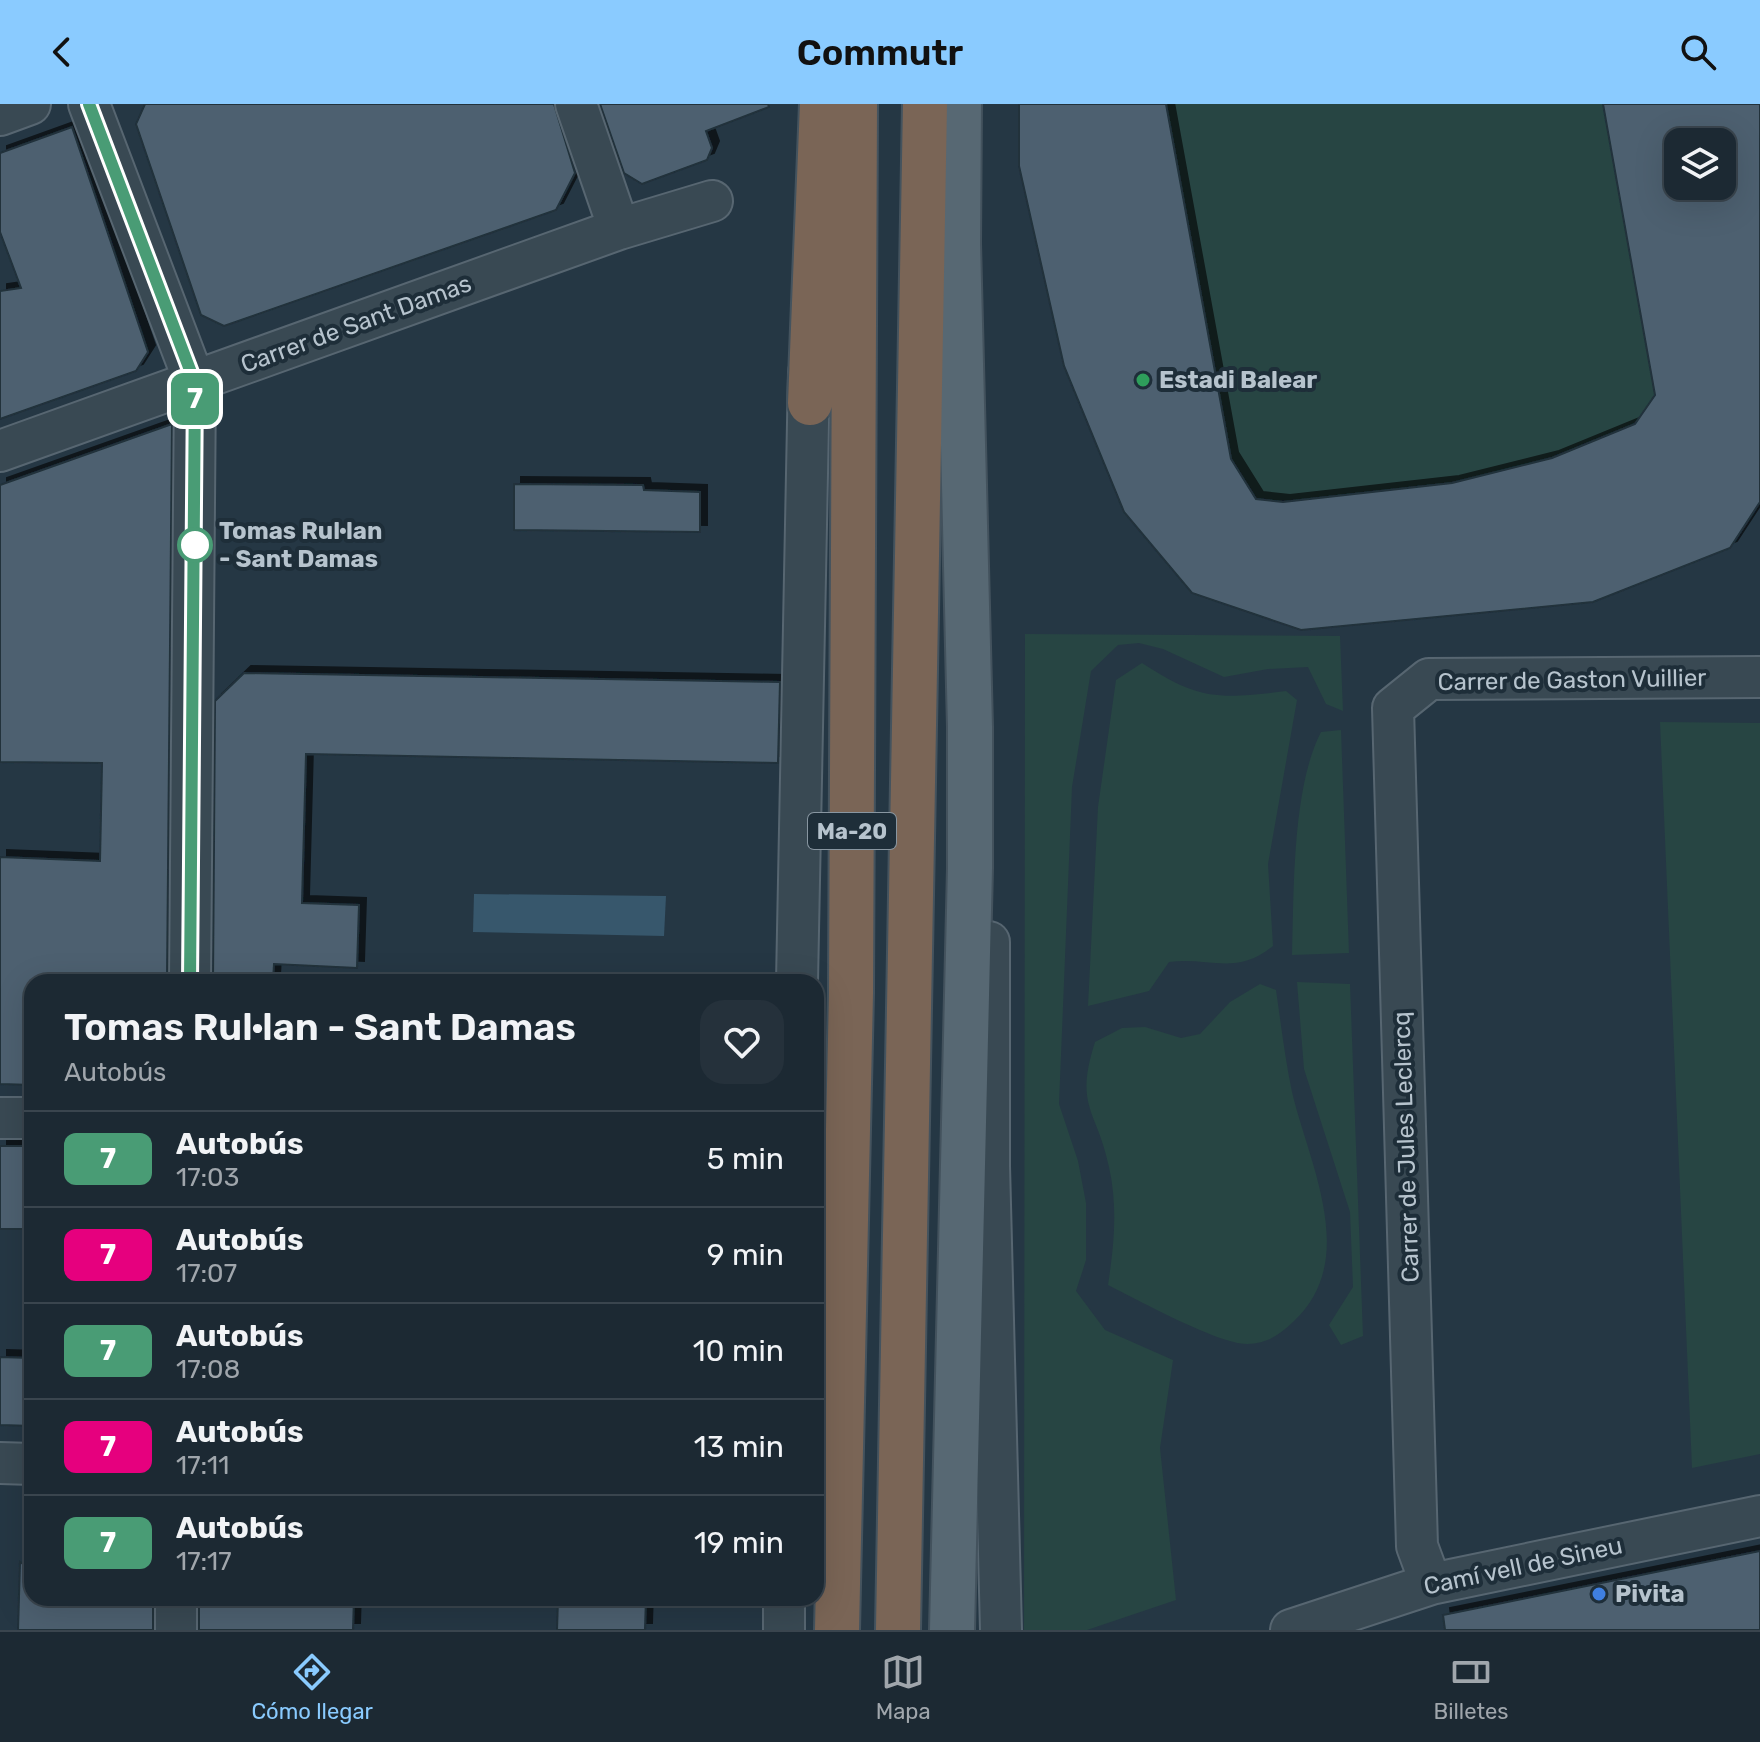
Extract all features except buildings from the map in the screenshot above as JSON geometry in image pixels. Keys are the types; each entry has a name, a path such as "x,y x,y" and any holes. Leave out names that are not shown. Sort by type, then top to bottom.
{"highway":[{"path":"810,403 822,104"},
{"name":"Ma-20","path":"837,1630 852,977 855,104"},
{"name":"Ma-20","path":"898,1630 925,104"}],"main road":[{"path":"952,1630 970,853 970,727 960,336 959,104"}],"street":[{"path":"0,115 30,104"},
{"path":"89,104 195,383 190,974"},
{"path":"576,104 619,229"},
{"path":"797,974 810,403 801,104"},
{"name":"Carrer de Sant Damas","path":"0,451 619,229 712,201"},
{"path":"960,336 973,430 989,728 989,1166 1001,1630"},
{"name":"Carrer de Gaston Vuillier","path":"1393,708 1429,679 1760,677"},
{"name":"Carrer de Jules Leclercq","path":"1393,708 1417,1546 1431,1584"},
{"path":"0,1118 24,1118"},
{"path":"0,1463 24,1464"},
{"name":"Camí vell de Sineu","path":"1291,1630 1386,1614 1431,1584 1760,1516"},
{"path":"176,1606 176,1630"},
{"path":"784,1606 784,1630"}],"green space":[{"name":"Estadi Balear","path":"1166,104 1603,104 1655,395 1635,424 1552,458 1452,483 1283,502 1256,499 1231,459"},
{"path":"1025,634 1340,636 1343,711 1326,704 1308,667 1268,669 1224,677 1163,649 1139,643 1118,645 1091,671 1072,787 1059,1104 1078,1161 1086,1203 1086,1260 1076,1291 1105,1330 1173,1360 1160,1448 1176,1600 1087,1630 1024,1630"},
{"path":"1142,663 1195,691 1226,696 1286,691 1297,700 1268,864 1273,946 1260,955 1235,963 1169,962 1149,991 1088,1006 1098,807 1116,680"},
{"path":"1660,722 1760,723 1760,1454 1692,1468"},
{"path":"1341,730 1349,953 1292,955 1296,840 1305,781 1321,732"},
{"path":"1297,982 1350,984 1363,1336 1341,1345 1329,1325 1353,1287 1350,1212 1304,1069"},
{"path":"1260,984 1276,990 1292,1092 1318,1180 1327,1240 1324,1269 1314,1296 1294,1321 1278,1334 1262,1342 1247,1344 1198,1329 1108,1285 1113,1241 1113,1197 1109,1167 1087,1095 1087,1081 1095,1042 1122,1028 1145,1027 1181,1038 1200,1034 1230,1002"}],"water":[{"path":"474,894 666,896 664,936 473,932"}],"bus line":[{"name":"7","path":"89,104 195,383 190,974"}],"place":[{"name":"Estadi Balear","path":"1143,380"},
{"name":"Tomas Rul·lan - Sant Damas","path":"195,545"},
{"name":"Pivita","path":"1599,1594"}]}
